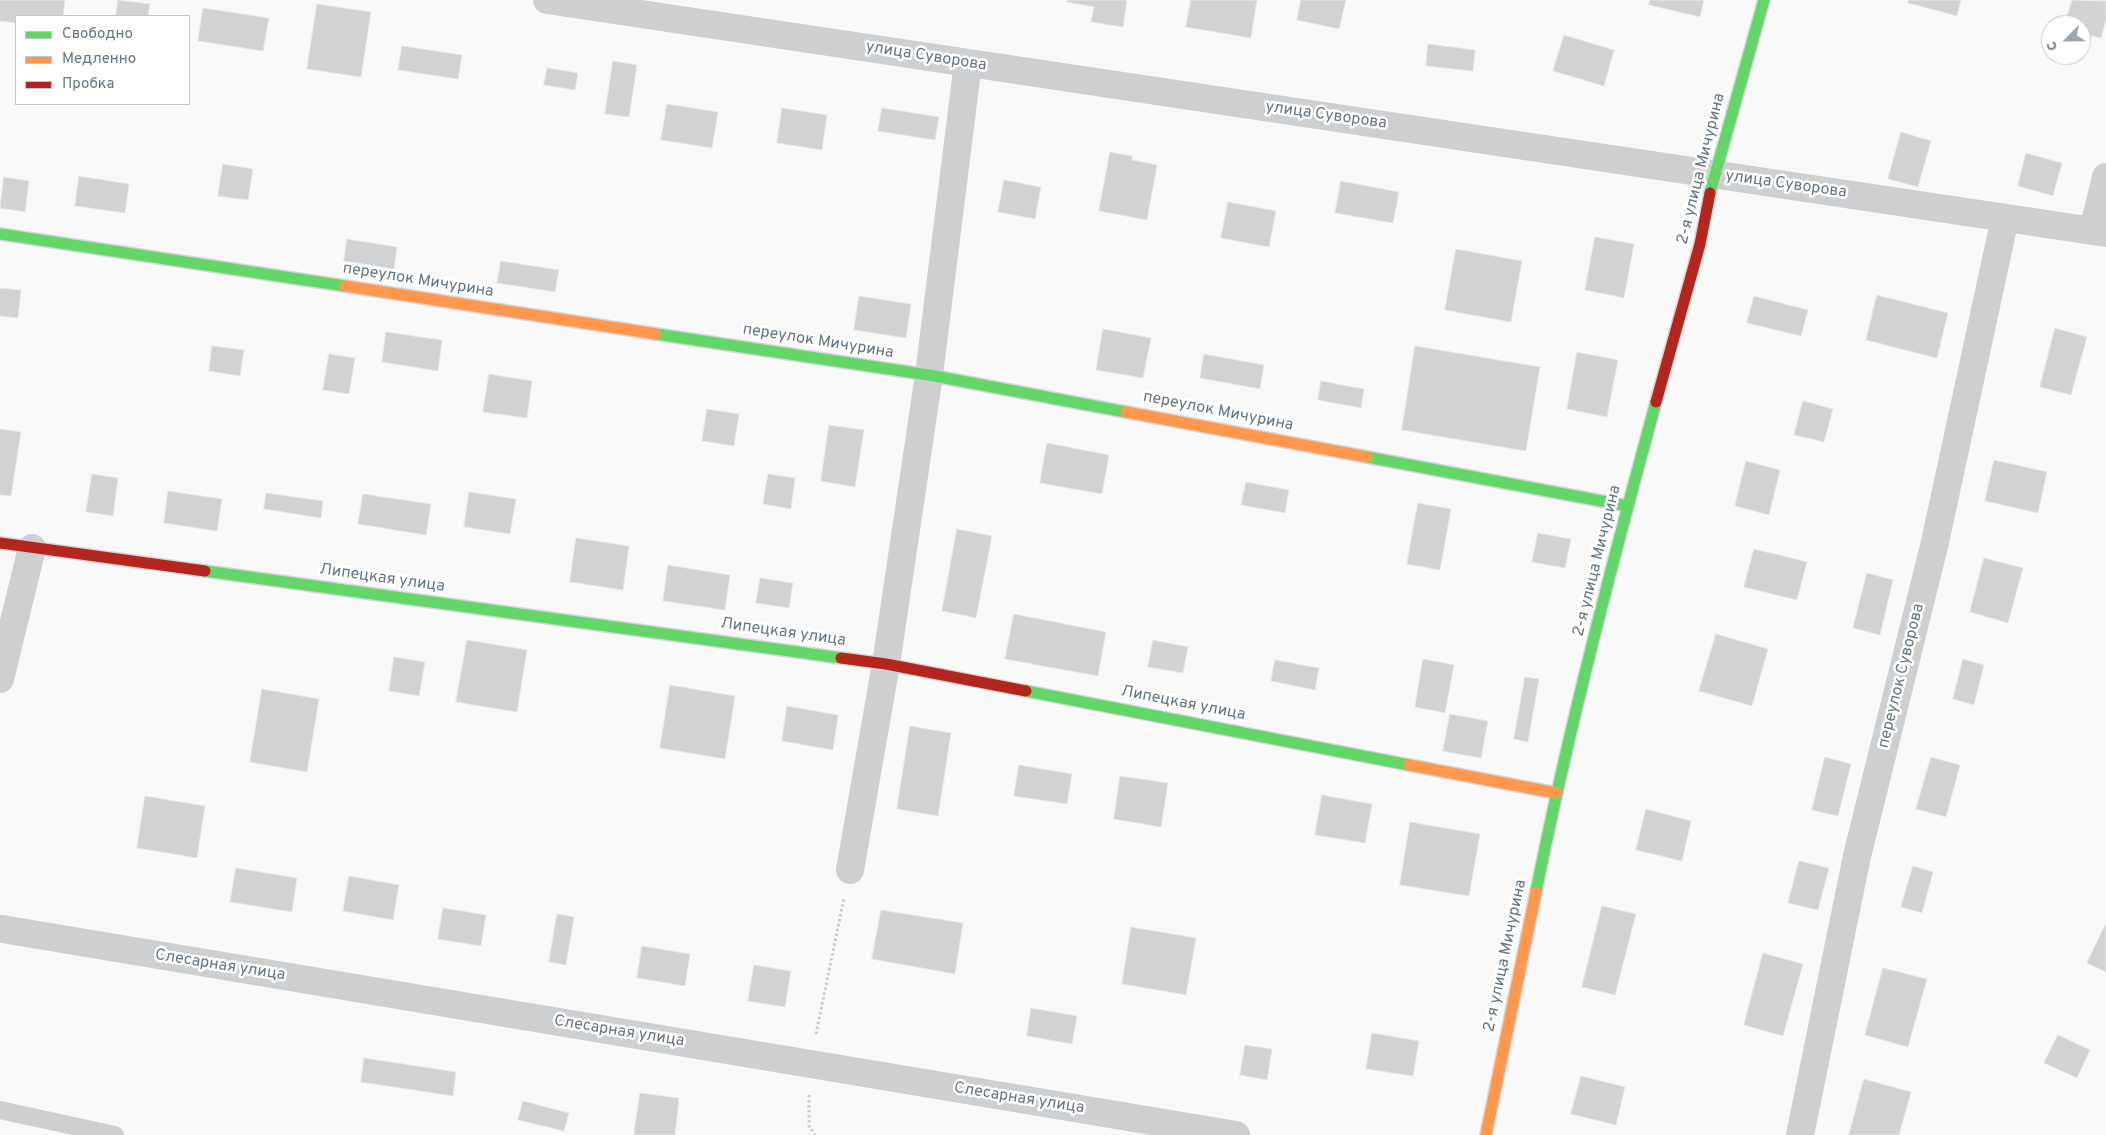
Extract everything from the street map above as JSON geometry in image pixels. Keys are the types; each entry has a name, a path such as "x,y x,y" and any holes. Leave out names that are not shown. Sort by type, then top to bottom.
{"street":[{"name":"улица Суворова","path":"546,0 2099,232"},
{"name":"2-я улица Мичурина","path":"1486,1135 1556,793 1628,506 1700,244 1714,174 1764,0"},
{"path":"850,870 886,664 929,375 968,63"},
{"path":"2099,232 2106,176"},
{"name":"переулок Суворова","path":"1800,1135 1856,856 1935,542 2005,218"},
{"name":"переулок Мичурина","path":"0,234 929,375 1628,506"},
{"name":"Липецкая улица","path":"0,543 886,664 1556,793"},
{"path":"0,679 32,548"},
{"name":"Слесарная улица","path":"2,929 1236,1135"}],"lane":[{"path":"0,1110 116,1135"}],"path":[{"path":"815,1135 809,1126 810,1064 850,870"}],"building":[{"path":"0,0 65,0 63,15 15,15 15,23 0,21"},
{"path":"118,0 150,4 148,15 116,15"},
{"path":"1068,0 1127,0 1123,27 1091,22 1094,7 1067,2"},
{"path":"1191,0 1257,0 1251,38 1186,27"},
{"path":"1301,0 1346,0 1339,29 1297,20"},
{"path":"1650,0 1704,0 1700,17 1649,5"},
{"path":"1909,0 1961,0 1957,16 1908,3"},
{"path":"2072,0 2106,1 2106,20 2101,38 2091,36 2091,15 2068,15"},
{"path":"317,4 371,12 361,77 307,69"},
{"path":"203,8 269,18 263,51 198,41"},
{"path":"1564,35 1614,50 1604,86 1553,71"},
{"path":"1428,44 1475,50 1473,71 1426,66"},
{"path":"402,46 462,55 458,79 398,70"},
{"path":"613,61 637,65 629,117 605,114"},
{"path":"547,68 578,73 575,90 544,85"},
{"path":"667,104 718,112 712,148 661,140"},
{"path":"782,108 827,115 822,150 777,143"},
{"path":"882,108 939,117 935,140 878,131"},
{"path":"1901,132 1931,141 1918,187 1888,179"},
{"path":"1110,152 1132,156 1132,160 1157,165 1147,220 1099,211"},
{"path":"2026,153 2062,163 2053,196 2018,186"},
{"path":"223,164 253,169 248,200 218,196"},
{"path":"79,176 129,184 125,213 75,206"},
{"path":"4,177 29,181 25,212 0,208"},
{"path":"1004,180 1041,187 1035,219 998,212"},
{"path":"1341,181 1399,192 1393,223 1335,213"},
{"path":"1228,202 1276,211 1269,247 1221,238"},
{"path":"1595,237 1634,244 1624,298 1585,290"},
{"path":"347,239 397,247 394,269 344,261"},
{"path":"1456,249 1522,261 1511,322 1445,310"},
{"path":"501,261 559,270 555,292 497,283"},
{"path":"0,288 21,290 18,318 0,316"},
{"path":"1877,295 1948,313 1937,358 1866,340"},
{"path":"859,296 911,304 906,338 854,330"},
{"path":"1754,296 1808,310 1801,336 1747,323"},
{"path":"2055,328 2087,337 2071,395 2040,387"},
{"path":"1103,329 1151,338 1143,378 1096,370"},
{"path":"386,332 442,340 438,371 382,362"},
{"path":"212,346 244,350 240,376 209,371"},
{"path":"1415,346 1540,367 1526,451 1402,430"},
{"path":"1577,352 1618,360 1607,417 1567,409"},
{"path":"329,354 355,358 349,394 323,390"},
{"path":"1204,354 1264,365 1260,389 1200,378"},
{"path":"489,374 532,381 527,418 483,412"},
{"path":"1321,381 1364,389 1361,408 1318,400"},
{"path":"1803,401 1833,409 1824,442 1794,435"},
{"path":"707,409 739,414 734,446 702,441"},
{"path":"829,425 864,430 855,487 821,481"},
{"path":"0,429 21,432 11,496 0,495"},
{"path":"1047,443 1109,455 1102,494 1040,483"},
{"path":"1994,460 2047,472 2038,513 1985,501"},
{"path":"1746,461 1780,470 1769,515 1735,506"},
{"path":"92,474 118,478 113,516 86,512"},
{"path":"768,474 795,478 791,509 763,504"},
{"path":"1246,482 1289,490 1285,513 1241,505"},
{"path":"168,491 222,499 217,531 164,523"},
{"path":"469,492 516,499 510,534 464,527"},
{"path":"266,493 323,501 321,518 264,509"},
{"path":"363,494 431,504 426,535 358,524"},
{"path":"1418,503 1451,509 1440,570 1407,564"},
{"path":"957,529 992,536 976,618 942,611"},
{"path":"1538,533 1571,539 1565,568 1532,562"},
{"path":"576,538 629,546 623,590 570,582"},
{"path":"1754,549 1807,562 1797,600 1744,587"},
{"path":"1984,558 2023,568 2008,623 1970,612"},
{"path":"668,565 730,575 725,610 663,601"},
{"path":"1867,573 1893,580 1880,635 1853,628"},
{"path":"760,578 793,583 789,608 756,603"},
{"path":"1014,614 1106,632 1098,676 1005,659"},
{"path":"1716,634 1768,649 1752,706 1699,691"},
{"path":"467,640 527,650 517,712 456,702"},
{"path":"1153,640 1188,647 1183,673 1148,667"},
{"path":"394,657 425,662 419,696 389,691"},
{"path":"1423,659 1454,665 1445,713 1415,707"},
{"path":"1963,659 1984,665 1974,705 1953,699"},
{"path":"1275,660 1319,668 1315,690 1271,681"},
{"path":"1525,677 1539,679 1528,742 1514,739"},
{"path":"670,685 735,696 725,759 660,748"},
{"path":"262,689 319,699 307,772 250,762"},
{"path":"787,706 838,715 833,750 782,741"},
{"path":"1450,714 1488,721 1481,758 1443,751"},
{"path":"910,726 951,733 938,816 897,809"},
{"path":"1825,757 1851,764 1838,816 1812,810"},
{"path":"1931,757 1960,765 1946,817 1916,809"},
{"path":"1019,765 1072,774 1067,804 1014,796"},
{"path":"1120,776 1168,783 1161,827 1114,819"},
{"path":"1322,795 1372,804 1365,843 1315,835"},
{"path":"145,796 205,806 197,858 137,848"},
{"path":"1646,809 1691,821 1682,861 1636,850"},
{"path":"1410,822 1480,834 1469,896 1400,885"},
{"path":"1799,861 1829,868 1818,910 1788,903"},
{"path":"1913,866 1933,872 1922,913 1901,907"},
{"path":"236,868 297,878 292,912 230,902"},
{"path":"349,876 399,885 393,920 343,911"},
{"path":"1602,906 1636,914 1615,995 1582,987"},
{"path":"443,908 486,915 481,946 438,939"},
{"path":"881,910 963,923 955,974 872,959"},
{"path":"557,914 574,917 566,965 549,962"},
{"path":"2106,923 2106,972 2087,963"},
{"path":"1131,927 1196,938 1186,995 1122,984"},
{"path":"642,946 690,954 685,986 637,978"},
{"path":"1763,953 1803,964 1783,1036 1744,1025"},
{"path":"754,965 791,971 785,1007 748,1001"},
{"path":"1883,968 1927,979 1908,1047 1865,1035"},
{"path":"1031,1008 1077,1016 1072,1044 1027,1036"},
{"path":"1372,1033 1419,1041 1413,1076 1366,1069"},
{"path":"2058,1035 2090,1050 2077,1078 2044,1063"},
{"path":"1245,1045 1272,1049 1267,1080 1240,1075"},
{"path":"364,1058 456,1072 453,1096 361,1082"},
{"path":"1581,1076 1625,1087 1616,1125 1571,1114"},
{"path":"1864,1079 1911,1092 1899,1135 1849,1135"},
{"path":"640,1093 679,1098 675,1135 634,1135"},
{"path":"523,1101 569,1113 564,1131 518,1120"}],"traffic: fast":[{"path":"1710,193 1764,0"},
{"path":"0,234 345,286"},
{"path":"656,334 929,375 1126,412"},
{"path":"1536,892 1562,769 1592,646 1656,402"},
{"path":"1367,457 1628,506"},
{"path":"205,571 841,658"},
{"path":"1026,691 1409,765"}],"traffic: slow":[{"path":"345,286 656,334"},
{"path":"1126,412 1367,457"},
{"path":"1409,765 1556,793"},
{"path":"1486,1135 1536,892"}],"traffic: jam":[{"path":"1656,402 1700,244 1710,193"},
{"path":"0,543 205,571"},
{"path":"841,658 886,664 1026,691"}]}
